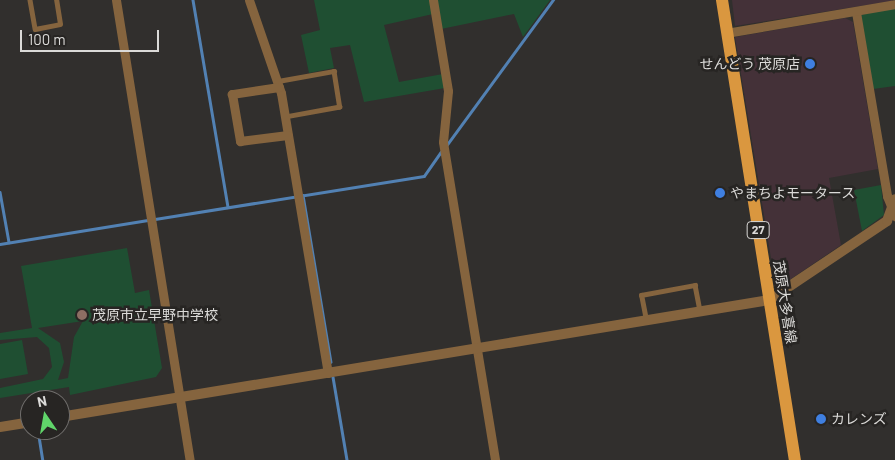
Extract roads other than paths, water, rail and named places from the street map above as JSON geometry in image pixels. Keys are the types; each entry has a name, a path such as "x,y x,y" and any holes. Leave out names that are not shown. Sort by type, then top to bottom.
{"main road":[{"name":"茂原大多喜線","path":"722,0 795,460"}],"street":[{"path":"116,0 190,460"},
{"path":"249,0 278,84 285,117 328,373"},
{"path":"433,0 448,91 443,142 495,460"},
{"path":"726,33 895,4"},
{"path":"856,12 894,214"},
{"path":"278,84 232,94 238,132 240,142 288,135"},
{"path":"894,214 895,199"},
{"path":"70,415 769,300 894,214"},
{"path":"0,426 20,423"}],"lane":[{"path":"30,0 35,29 60,24 56,0"},
{"path":"278,84 334,71 340,107 285,117"},
{"path":"646,320 641,295 695,285 700,311"}],"waterway":[{"path":"193,0 228,207"},
{"path":"446,146 553,0"},
{"path":"155,219 424,176 441,152"},
{"path":"0,192 9,242"},
{"path":"303,195 331,362"},
{"path":"0,244 149,220"},
{"path":"333,377 347,460"},
{"path":"40,440 43,460"}],"place":[{"name":"せんどう 茂原店","path":"810,64"},
{"name":"やまちよモータース","path":"720,193"},
{"name":"茂原市立早野中学校","path":"82,315"},
{"name":"カレンズ","path":"821,419"}]}
